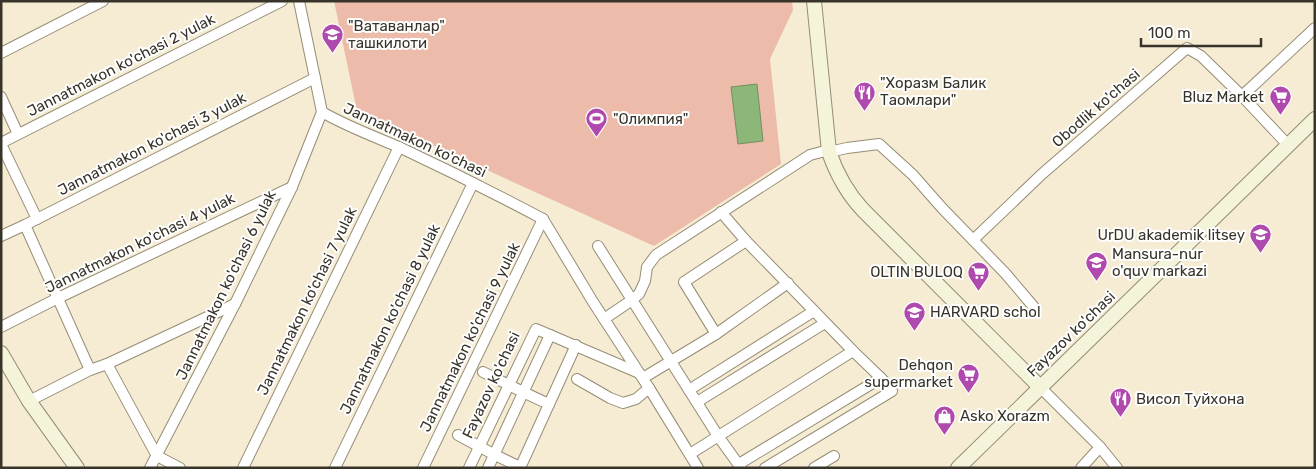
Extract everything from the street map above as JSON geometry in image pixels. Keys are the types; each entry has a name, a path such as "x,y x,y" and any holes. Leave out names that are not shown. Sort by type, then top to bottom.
{"street":[{"path":"1,53 103,1"},
{"name":"Jannatmakon ko'chasi 2 yulak","path":"1,143 282,1"},
{"name":"Jannatmakon ko'chasi","path":"299,1 322,112 335,120 399,147 544,219"},
{"path":"814,1 829,151 835,168 852,198 1100,447 1117,468"},
{"path":"1242,96 1315,28"},
{"name":"Obodlik ko'chasi","path":"973,240 1042,174 1188,48 1201,56 1288,144"},
{"name":"Jannatmakon ko'chasi 3 yulak","path":"1,236 315,78"},
{"path":"1,96 18,134"},
{"name":"Jannatmakon ko'chasi 6 yulak","path":"150,468 235,304 292,186 322,112"},
{"name":"Fayazov ko'chasi","path":"958,468 1315,118"},
{"path":"1,143 37,219"},
{"path":"604,319 639,294 645,281 647,267 656,255 810,155 879,144 913,175 1005,273 1033,306"},
{"name":"Jannatmakon ko'chasi 7 yulak","path":"243,468 399,147"},
{"name":"Jannatmakon ko'chasi 8 yulak","path":"334,468 473,183"},
{"name":"Jannatmakon ko'chasi 4 yulak","path":"1,327 292,186"},
{"path":"721,212 746,241 892,391 764,468"},
{"path":"544,219 604,319 698,468"},
{"name":"Jannatmakon ko'chasi 9 yulak","path":"423,468 544,219"},
{"path":"25,225 90,370"},
{"path":"716,334 684,282 746,241"},
{"path":"598,246 718,436 740,466 881,378"},
{"path":"641,376 671,362 716,334 788,283"},
{"path":"29,401 90,370 107,364 235,304"},
{"path":"689,390 814,311"},
{"path":"697,402 826,322"},
{"name":"Fayazov ko'chasi","path":"470,468 536,329 550,335"},
{"path":"488,468 550,335 576,345 641,376"},
{"path":"458,435 520,468 576,345"},
{"path":"690,454 853,351"},
{"path":"1,353 29,401 77,468"},
{"path":"107,364 157,456 180,468"},
{"path":"483,372 549,404"},
{"path":"577,379 610,398 623,403 636,399 649,388"},
{"path":"1081,468 1100,447"},
{"path":"814,468 834,456"}],"shaded area":[{"name":"\"Олимпия\"","path":"334,1 792,1 793,10 770,59 781,164 654,246 357,111"},
{"path":"757,84 763,141 738,144 731,87"}],"place":[{"name":"\"Ватаванлар\" ташкилоти","path":"332,54"},
{"name":"\"Хоразм Балик Таомлари\"","path":"864,111"},
{"name":"Bluz Market","path":"1280,116"},
{"name":"\"Олимпия\"","path":"597,138"},
{"name":"UrDU akademik litsey","path":"1261,254"},
{"name":"Mansura-nur o'quv markazi","path":"1096,282"},
{"name":"OLTIN BULOQ","path":"979,291"},
{"name":"HARVARD schol","path":"914,331"},
{"name":"Dehqon supermarket","path":"969,393"},
{"name":"Висол Туйхона","path":"1120,418"},
{"name":"Asko Xorazm","path":"944,435"}]}
